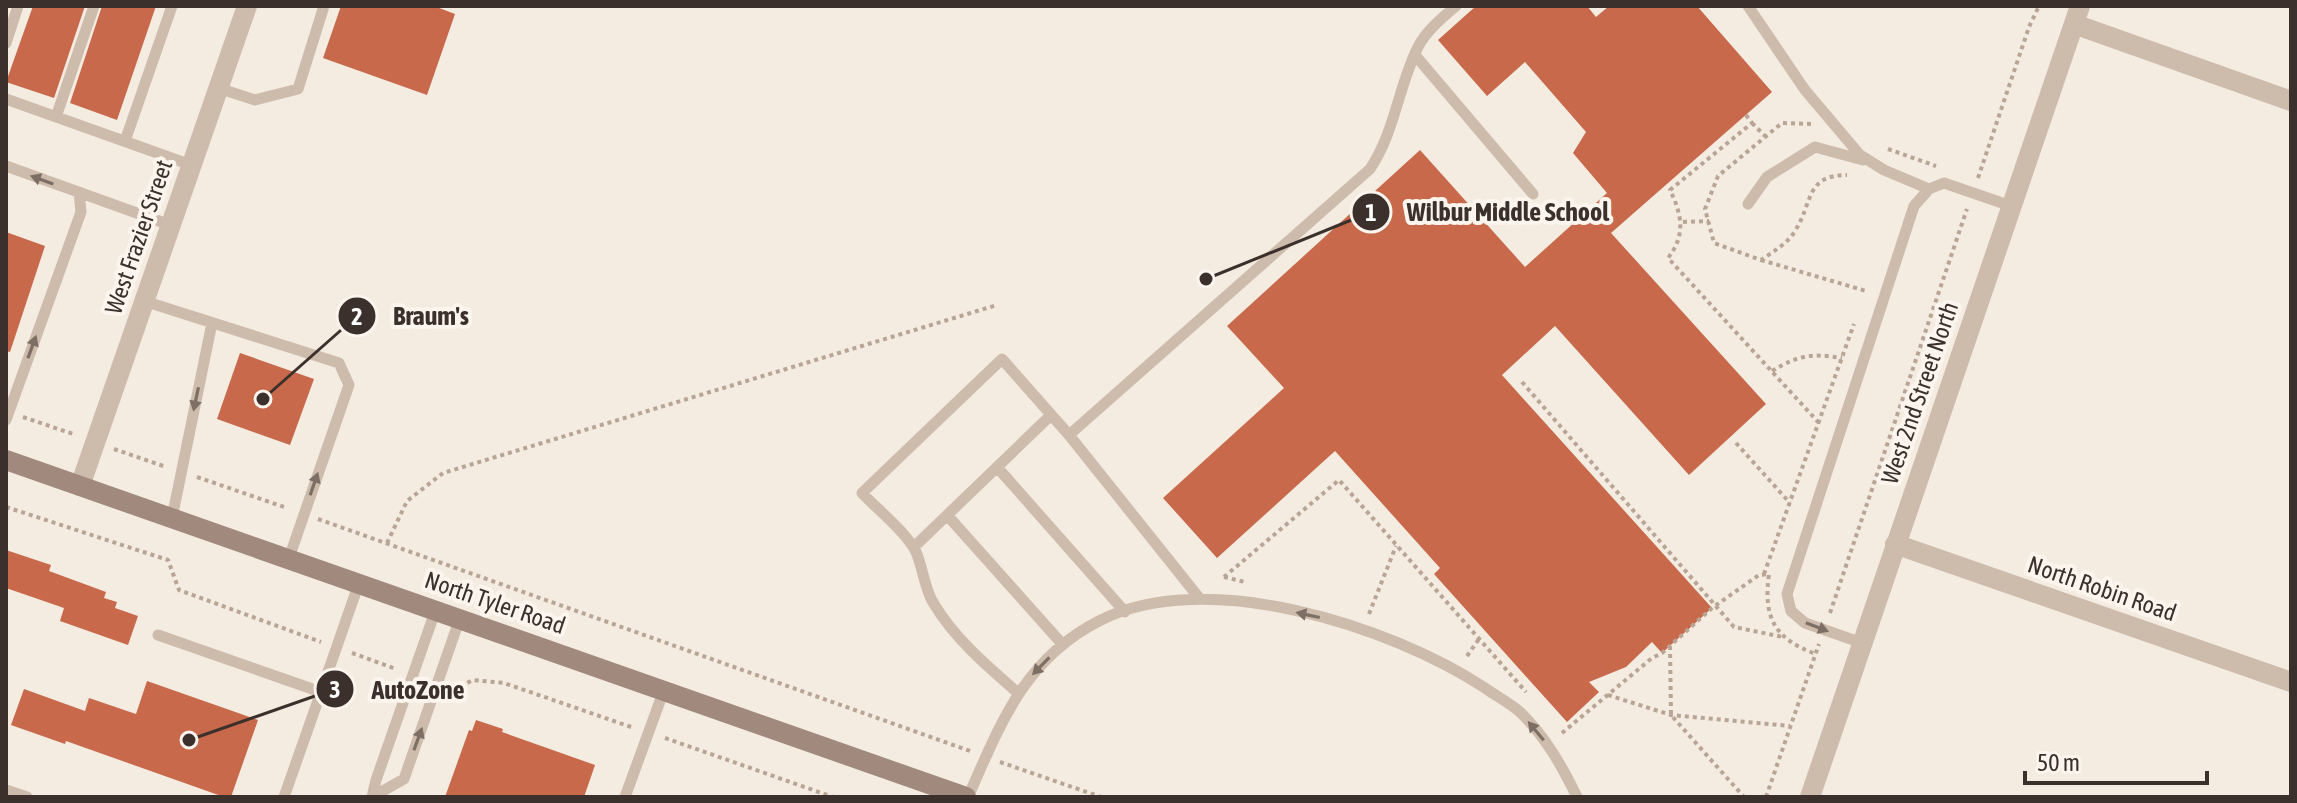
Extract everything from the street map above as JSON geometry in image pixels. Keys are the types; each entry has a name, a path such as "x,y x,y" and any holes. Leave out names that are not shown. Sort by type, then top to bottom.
{"main road":[{"name":"North Tyler Road","path":"6,460 967,797"}],"street":[{"name":"West Frazier Street","path":"80,486 247,6"},
{"path":"2077,15 2291,101"},
{"name":"West 2nd Street North","path":"1810,797 2077,15"},
{"name":"North Robin Road","path":"1895,544 2291,682"}],"lane":[{"path":"6,43 18,6"},
{"path":"56,117 94,6"},
{"path":"125,141 172,6"},
{"path":"218,88 255,100 298,89 324,6"},
{"path":"1069,435 1370,169 1393,123 1418,46 1436,23 1456,6"},
{"path":"1748,6 1805,90 1860,155 1929,189"},
{"path":"1415,55 1533,194"},
{"path":"6,99 191,165"},
{"path":"1748,204 1767,177 1815,147 1871,162"},
{"path":"6,166 170,225"},
{"path":"1862,643 1805,623 1791,611 1787,594 1914,206 1929,189 1944,183 2011,206"},
{"path":"7,416 81,212 79,193"},
{"path":"144,301 339,363 349,385 289,558"},
{"path":"172,518 212,323"},
{"path":"1018,693 981,661 943,619 931,600 926,576 914,547 862,493 1002,359 1069,435 1200,599"},
{"path":"914,547 1051,415"},
{"path":"997,467 1125,612"},
{"path":"947,515 1063,645"},
{"path":"284,797 359,583"},
{"path":"967,797 1006,710 1044,663 1063,645 1099,620 1158,601 1200,599 1259,604 1341,622 1417,651 1467,676 1519,711 1559,759 1577,797"},
{"path":"372,797 436,609"},
{"path":"372,797 404,779 460,618"},
{"path":"158,635 321,692"},
{"path":"625,797 664,690"},
{"path":"6,790 27,797"}],"path":[{"path":"1766,797 2029,27 2039,6"},
{"path":"1746,115 1765,136"},
{"path":"1752,123 1670,190 1682,222 1677,247 1668,258 1819,423"},
{"path":"1840,133 1812,124 1782,123 1718,176 1705,209 1714,243 1866,291"},
{"path":"1881,147 1950,170"},
{"path":"1761,260 1788,241 1798,227 1809,196 1820,181 1833,175 1856,175"},
{"path":"1682,222 1709,221"},
{"path":"1862,304 1871,278"},
{"path":"387,543 407,501 443,473 997,305"},
{"path":"1764,574 1857,318"},
{"path":"1772,371 1803,356 1818,354 1842,358"},
{"path":"1522,382 1734,627 1783,637"},
{"path":"7,416 95,442 304,514 1101,797"},
{"path":"1736,443 1790,503"},
{"path":"1224,577 1339,480 1535,702"},
{"path":"1369,614 1397,545"},
{"path":"1553,723 1564,735 1715,605 1759,575 1769,574 1766,598 1779,634 1816,654"},
{"path":"1463,662 1479,639"},
{"path":"1670,646 1671,715 1744,797"},
{"path":"1608,695 1671,715 1791,726"}],"building":[{"path":"33,6 85,6 54,98 6,82"},
{"path":"102,6 156,6 117,120 70,103"},
{"path":"341,6 434,6 455,14 427,95 323,58"},
{"path":"1476,6 1587,6 1596,17 1609,6 1697,6 1772,92 1611,233 1766,404 1689,475 1555,326 1502,375 1712,608 1662,653 1652,642 1626,667 1589,682 1599,692 1567,722 1434,574 1440,568 1335,451 1217,558 1163,498 1284,388 1227,326 1420,150 1525,267 1607,193 1573,153 1586,132 1525,62 1487,96 1438,40"},
{"path":"6,232 45,246 10,352 6,351"},
{"path":"240,353 314,379 290,445 217,419"},
{"path":"6,550 51,565 49,571 106,592 104,598 117,602 115,608 138,616 128,645 60,621 64,608 6,588"},
{"path":"147,681 258,720 231,797 11,725 24,689 85,711 89,698 136,714"},
{"path":"476,720 595,765 584,797 445,797 469,730 472,731"}],"place":[{"name":"Wilbur Middle School","path":"1206,279"},
{"name":"Braum's","path":"263,399"},
{"name":"AutoZone","path":"189,740"}]}
